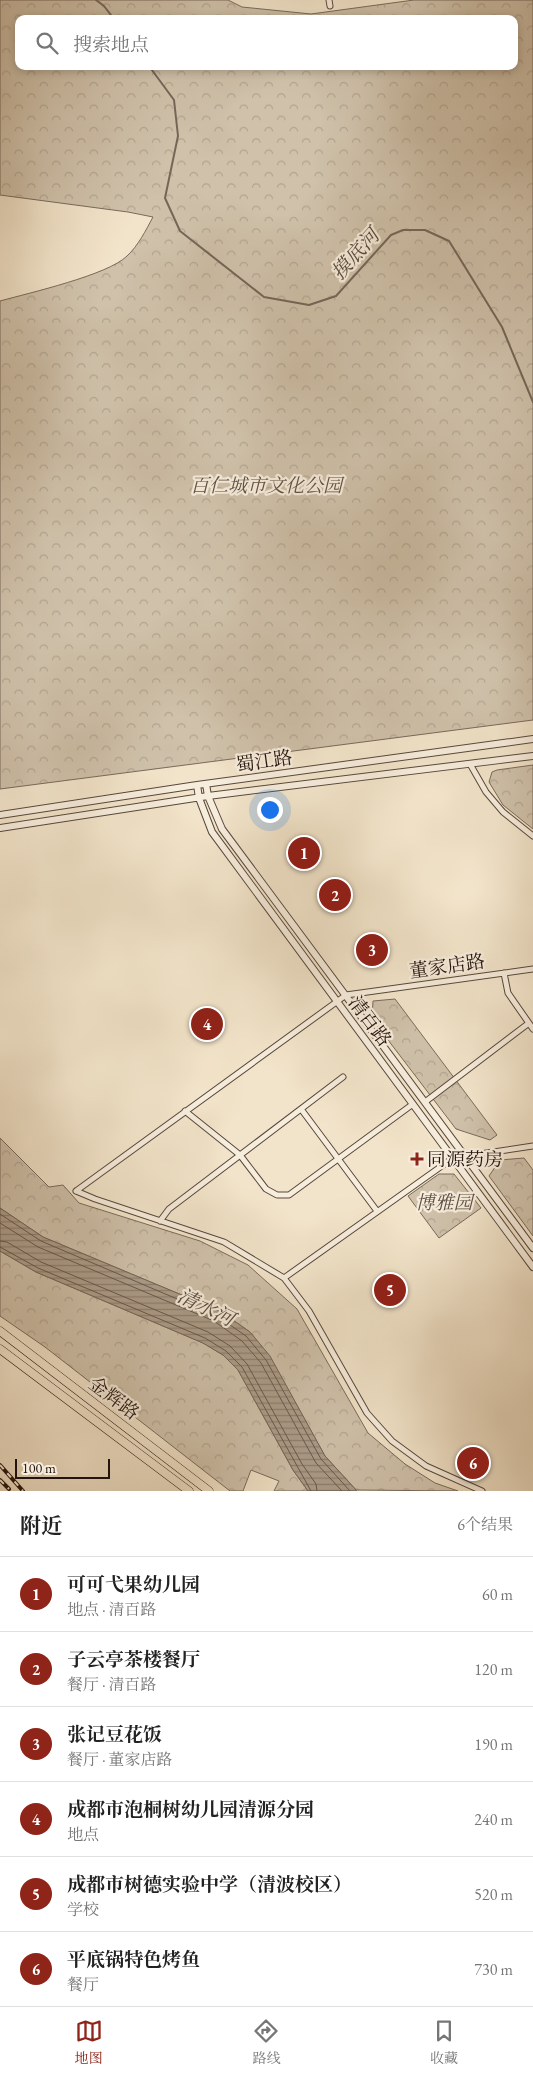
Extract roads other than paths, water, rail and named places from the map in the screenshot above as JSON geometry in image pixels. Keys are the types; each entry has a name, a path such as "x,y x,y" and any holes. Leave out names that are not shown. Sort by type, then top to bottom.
{"main road":[{"name":"金辉路","path":"0,1332 209,1491"},
{"name":"金辉路","path":"0,1349 189,1491"}],"street":[{"name":"蜀江路","path":"0,815 197,785 533,739"},
{"name":"蜀江路","path":"0,828 208,796 533,756"},
{"path":"470,764 486,792 503,812 533,836"},
{"name":"清百路","path":"206,784 208,796 222,829 533,1248"},
{"name":"清百路","path":"197,785 199,798 212,832 533,1267"},
{"name":"董家店路","path":"160,1221 76,1190 346,995 533,969"},
{"path":"504,973 508,993 533,1029"},
{"path":"425,1102 529,1024"},
{"path":"344,1077 169,1209 160,1221 224,1242 284,1278 309,1311 367,1413 392,1441 426,1466 482,1491"},
{"path":"185,1112 240,1155 266,1189 277,1195 289,1195 413,1104"},
{"path":"302,1109 377,1211"},
{"path":"284,1278 453,1158 533,1146"}],"water":[{"name":"清水河","path":"0,1208 43,1237 220,1311 250,1332 270,1356 325,1456 357,1491 308,1491 293,1470 238,1370 223,1355 203,1343 36,1272 0,1251"}],"waterway":[{"name":"摸底河","path":"96,0 111,15"},
{"name":"摸底河","path":"152,70 174,100 178,136 165,198 180,231 264,297 309,305 336,296 391,235 403,230 425,230 449,241 502,327 533,402"}],"railway":[{"path":"0,1465 23,1491"},
{"path":"0,1480 9,1489"}],"place":[{"name":"可可弋果幼儿园","path":"304,853"},
{"name":"子云亭茶楼餐厅","path":"335,895"},
{"name":"张记豆花饭","path":"372,950"},
{"name":"成都市泡桐树幼儿园清源分园","path":"207,1024"},
{"name":"同源药房","path":"417,1159"},
{"name":"成都市树德实验中学（清波校区）","path":"390,1290"},
{"name":"平底锅特色烤鱼","path":"473,1463"}],"park label":[{"name":"百仁城市文化公园","path":"266,485"},
{"name":"博雅园","path":"444,1202"}]}
